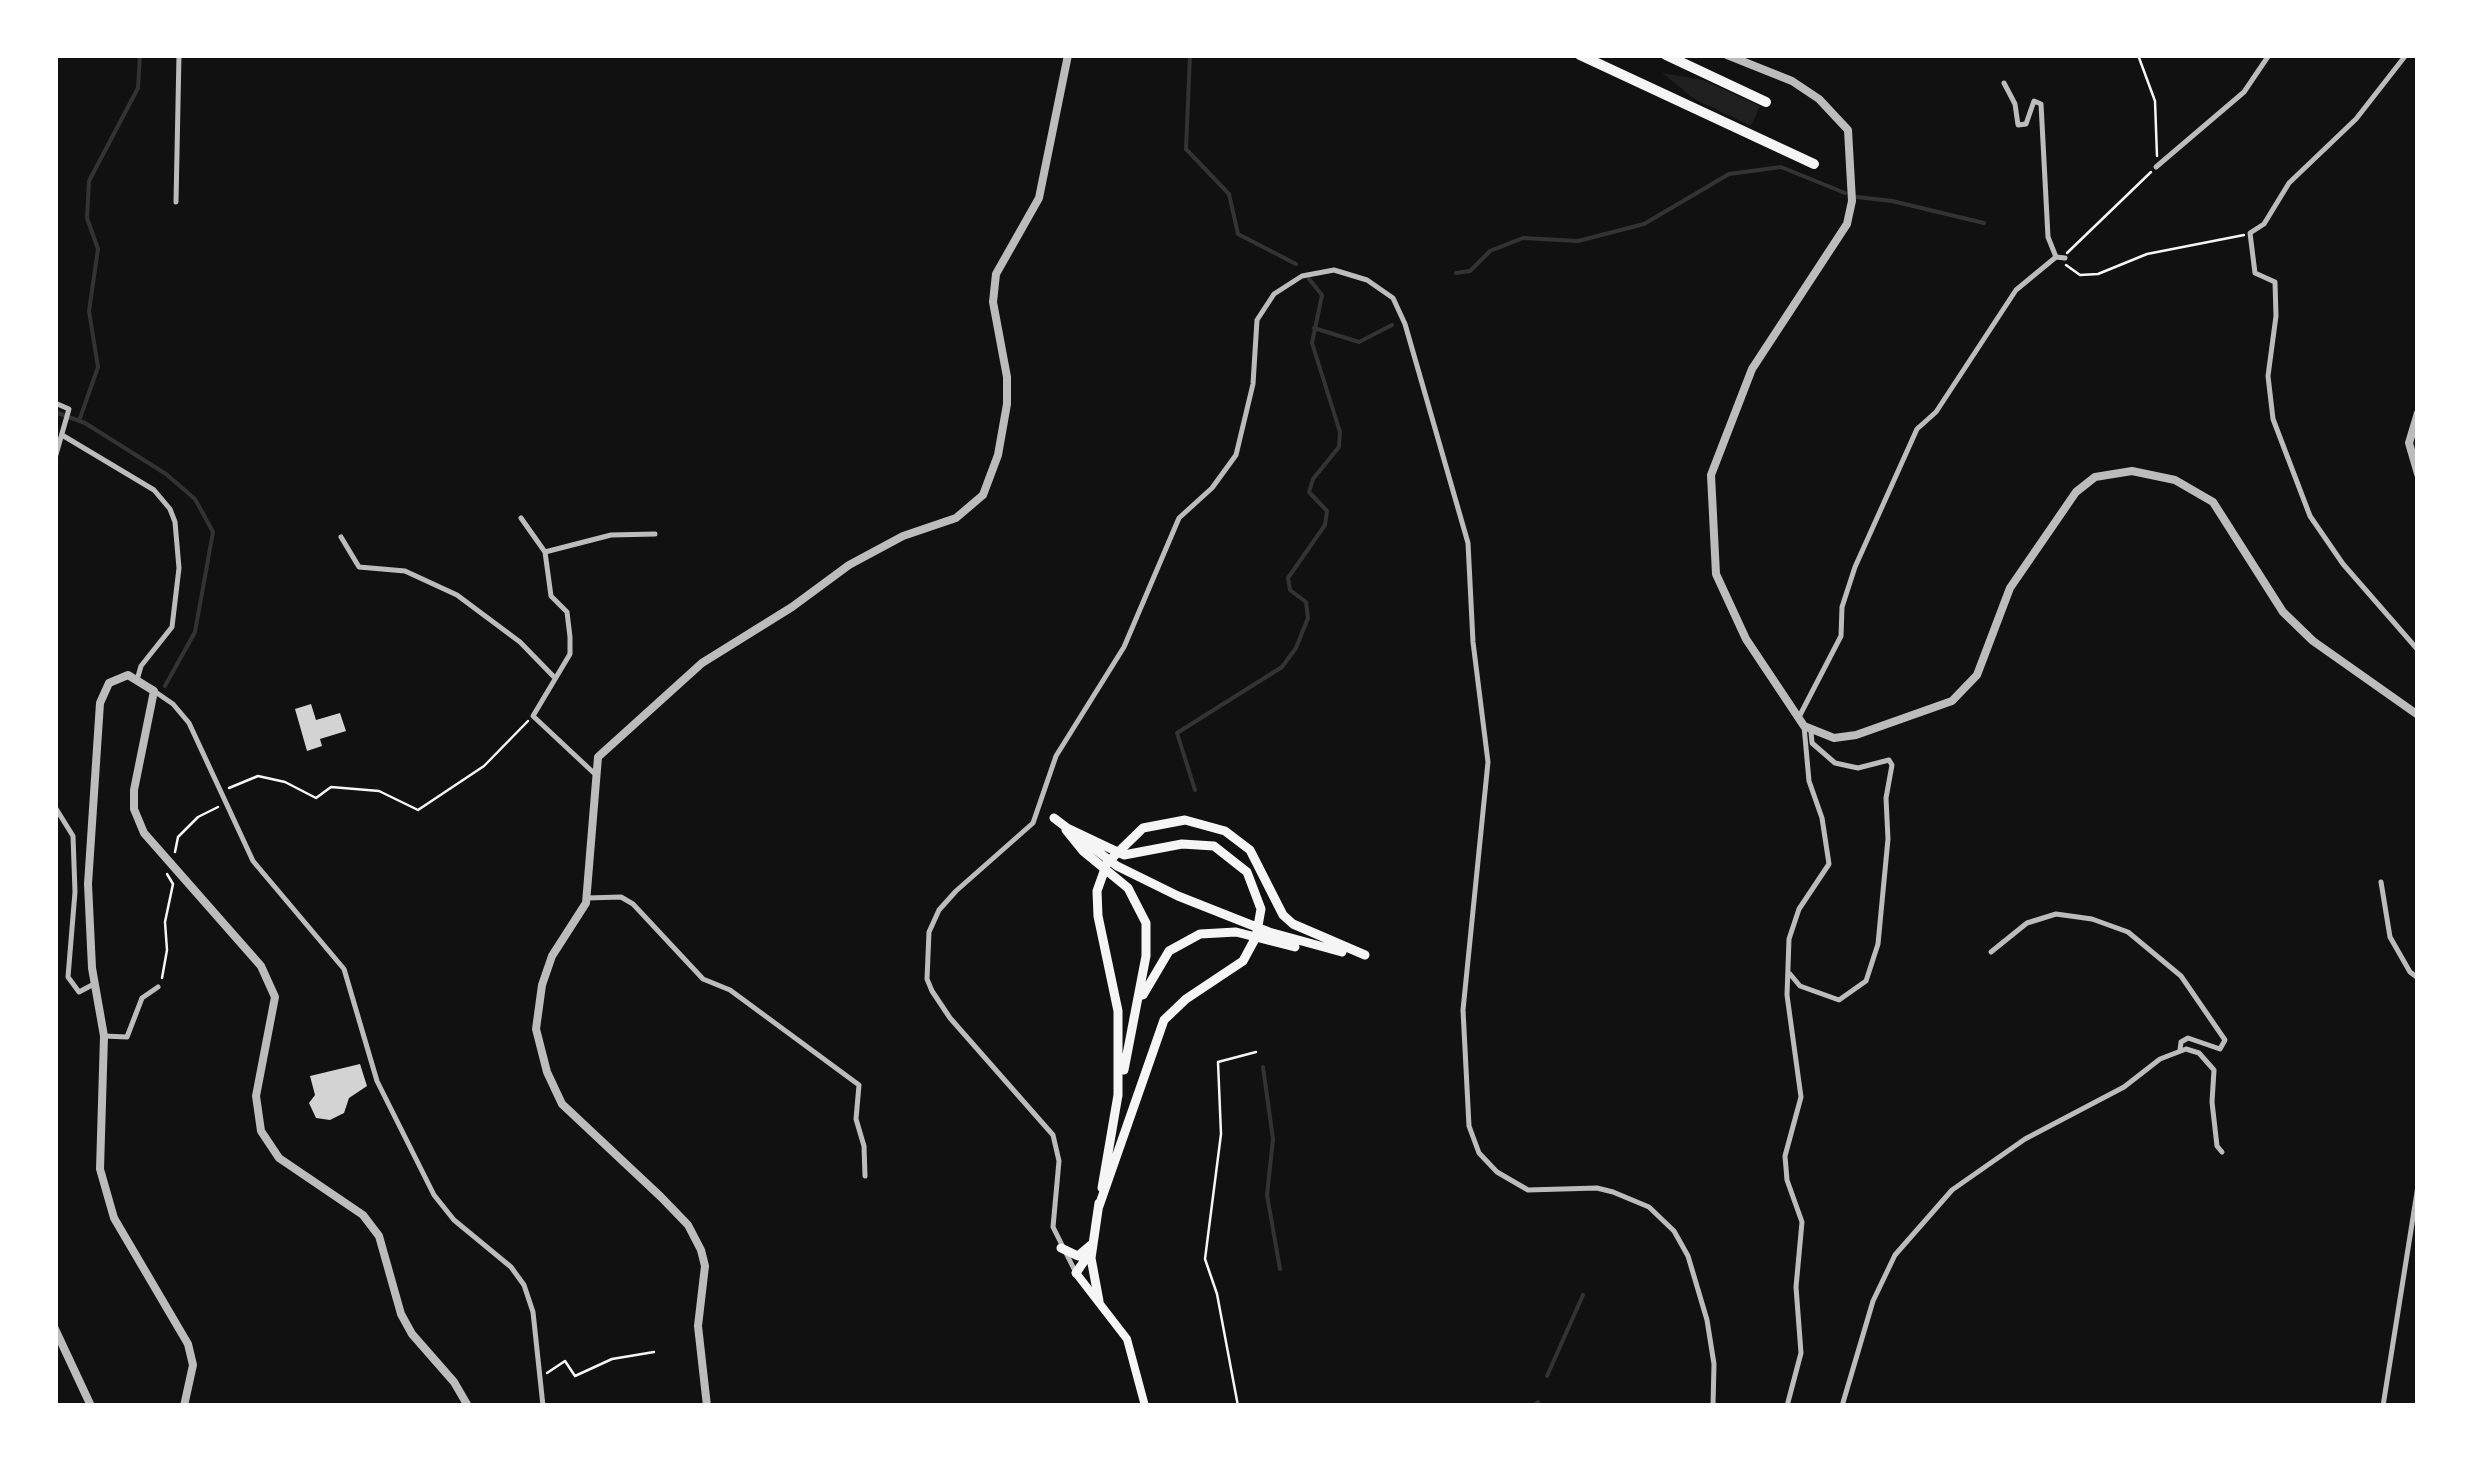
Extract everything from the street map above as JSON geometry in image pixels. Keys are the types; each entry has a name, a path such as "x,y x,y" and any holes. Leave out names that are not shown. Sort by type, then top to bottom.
{"highway":[{"path":"1580,55 1814,164"},
{"path":"1666,55 1766,102"},
{"path":"1054,818 1115,870 1139,905 1148,935 1092,1250 1099,1301"},
{"path":"1115,870 1249,930 1367,955 1293,924 1283,914 1250,850 1225,831 1185,820 1143,828 1107,863 1098,891 1098,916 1118,1011 1118,1096"},
{"path":"1087,845 1124,855 1182,844 1222,850 1254,882 1260,918 1243,961 1186,999 1164,1020 1099,1206"},
{"path":"1131,1037 1145,989 1169,951 1200,934 1249,930"},
{"path":"1061,1248 1078,1256 1092,1250"},
{"path":"1076,1273 1092,1250"}],"main road":[{"path":"1076,1273 1127,1339 1145,1406"}],"street":[{"path":"176,202 179,55"},
{"path":"706,1406 698,1326 705,1266 701,1250 688,1225 562,1104 547,1072 536,1028 542,985 552,956 579,918 587,898 598,758 702,663 792,608 849,564 902,536 956,518 983,495 998,456 1007,404 1007,377 993,302 996,274 1039,198 1068,55"},
{"path":"1726,55 1792,81 1845,126 1852,200 1846,224 1752,370 1711,475 1716,574 1746,639 1812,743 1835,763 1858,768 1890,760 1888,840 1878,944 1866,981 1840,1000 1800,986 1790,974"},
{"path":"2156,166 2244,92 2269,55"},
{"path":"2406,55 2356,118 2289,183 2264,224 2250,234 2255,273 2276,282 2268,376 2273,419 2310,516 2342,564 2418,650"},
{"path":"2004,83 2015,104 2018,125 2026,124 2036,100 2042,104 2048,238 2056,257"},
{"path":"1787,1406 1801,1352 1796,1287 1802,1222 1786,1172 1788,1138 1802,1097 1788,995 1788,939 1794,920 1829,870 1822,818 1809,781 1804,726 1841,636 1842,607 1855,567 1917,428 1936,412 2016,290 2056,257 2065,258"},
{"path":"1076,1273 1053,1226 1059,1161 1053,1135 950,1018 932,991 927,979 929,932 938,910 956,891 1033,824 1056,756 1124,646 1179,518 1212,488 1236,455 1253,384 1258,320 1274,294 1302,276 1334,270 1366,280 1392,298 1405,324 1468,544 1488,762 1463,1010 1469,1126 1479,1153 1498,1172 1528,1190 1614,1192 1649,1207 1674,1231 1688,1256 1707,1320 1714,1364 1713,1406"},
{"path":"55,403 69,409 55,458"},
{"path":"2418,412 2410,443 2418,474"},
{"path":"62,435 154,490 170,508 175,522 179,568 172,627 140,666 137,680"},
{"path":"1804,726 1834,738 1856,735 1952,702 1976,675 2010,588 2076,492 2095,477 2132,471 2176,480 2214,502 2284,612 2312,640 2418,715"},
{"path":"521,518 545,552 551,596 568,612 570,637 570,654 533,716 596,775"},
{"path":"545,552 611,536 655,534"},
{"path":"341,537 359,567 404,571 457,595 520,642 556,678"},
{"path":"184,1406 193,1365 188,1344 114,1218 104,1192 99,1154 104,1036 94,984 88,884 100,703 116,677 137,680 189,723 252,860 344,969 377,1081 434,1196 454,1220 511,1267 524,1286 533,1312 543,1406"},
{"path":"154,692 140,753 134,810 144,833 261,966 270,982 275,1013 256,1096 260,1131 270,1148 363,1216 378,1236 397,1301 412,1334 454,1382 468,1406"},
{"path":"55,808 73,836 75,892 68,977 79,992 94,984"},
{"path":"2382,882 2390,937 2410,972 2418,978"},
{"path":"587,898 621,897 633,904 703,979 730,990 860,1085 856,1120 864,1146 865,1176"},
{"path":"1991,952 2026,923 2056,914 2092,918 2128,932 2181,976 2224,1040 2220,1049 2188,1038 2180,1042 2180,1050"},
{"path":"104,1036 127,1036 142,998 158,987"},
{"path":"1842,1406 1872,1301 1895,1255 1952,1190 2025,1139 2124,1087 2180,1050 2199,1053 2214,1070 2212,1102 2217,1146 2222,1152"},
{"path":"2383,1406 2418,1186"},
{"path":"55,1329 91,1406"}],"path":[{"path":"2138,55 2155,101 2156,166 2065,258 2072,272 2098,274 2148,254 2250,234"},
{"path":"223,791 258,776 316,798 331,787 379,791 418,810 484,766 533,716"},
{"path":"158,987 168,950 165,922 173,884 162,868 169,863 178,836 198,816 228,801"},
{"path":"1238,1406 1216,1294 1204,1259 1221,1134 1218,1062 1256,1052"},
{"path":"539,1379 566,1361 576,1376 612,1360 654,1352"}],"shaded area":[{"path":"1662,73 1703,80 1760,106 1751,126 1696,100"}],"building":[{"path":"311,704 316,720 340,713 346,731 320,739 322,746 307,751 295,709"},
{"path":"360,1064 367,1086 349,1098 344,1113 330,1120 316,1118 309,1103 315,1095 310,1076"}],"waterway":[{"path":"79,421 98,367 89,311 98,249 87,218 89,181 138,88 140,55"},
{"path":"1190,55 1186,149 1229,194 1238,234 1296,264"},
{"path":"1456,273 1470,271 1490,251 1523,238 1578,241 1644,224 1729,174 1781,167 1845,193"},
{"path":"1857,197 1892,201 1984,223"},
{"path":"1195,790 1177,733 1282,667 1296,648 1308,618 1306,602 1290,590 1288,578 1325,525 1327,511 1309,492 1313,479 1339,447 1340,432 1312,343 1322,295 1309,279"},
{"path":"1314,328 1359,342 1392,325"},
{"path":"55,412 85,423 166,474 195,499 213,532 195,632 165,686"},
{"path":"1263,1067 1273,1139 1267,1195 1280,1269"},
{"path":"1547,1376 1583,1295"},
{"path":"1533,1406 1538,1402"}]}
